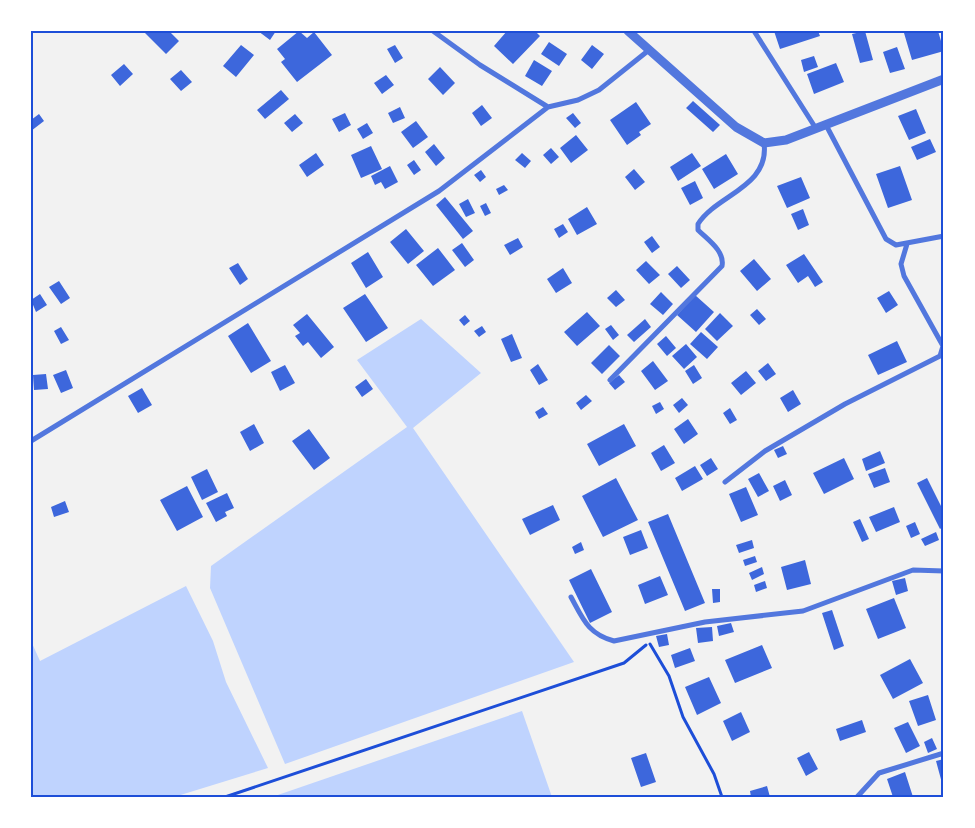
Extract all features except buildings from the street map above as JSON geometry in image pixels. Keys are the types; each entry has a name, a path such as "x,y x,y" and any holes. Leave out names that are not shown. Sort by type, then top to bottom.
{"street":[{"path":"434,31 480,65 548,107"},
{"path":"628,31 736,127 764,144 786,140 815,127 826,125 944,79"},
{"path":"754,31 815,127"},
{"path":"31,441 439,191 548,107 578,100 599,90 648,50"},
{"path":"826,125 886,239 896,244 907,244 944,236"},
{"path":"610,380 722,266 723,259 720,253 698,230 698,224 755,176 764,161 764,144"},
{"path":"725,482 765,451 845,404 940,356 943,346 904,276 901,264 907,244"},
{"path":"571,597 586,626 604,638 614,641 705,622 803,611 913,570 944,571"},
{"path":"857,797 879,773 944,753"}],"path":[{"path":"225,797 624,663 650,643"},
{"path":"656,654 669,676 683,717 714,774 722,797"}],"water":[{"path":"421,319 481,373 413,428 574,662 285,764 210,588 211,566 407,427 357,360"},
{"path":"186,586 213,641 226,682 268,768 174,797 31,797 31,641 40,661"},
{"path":"522,711 552,797 272,797"}]}
